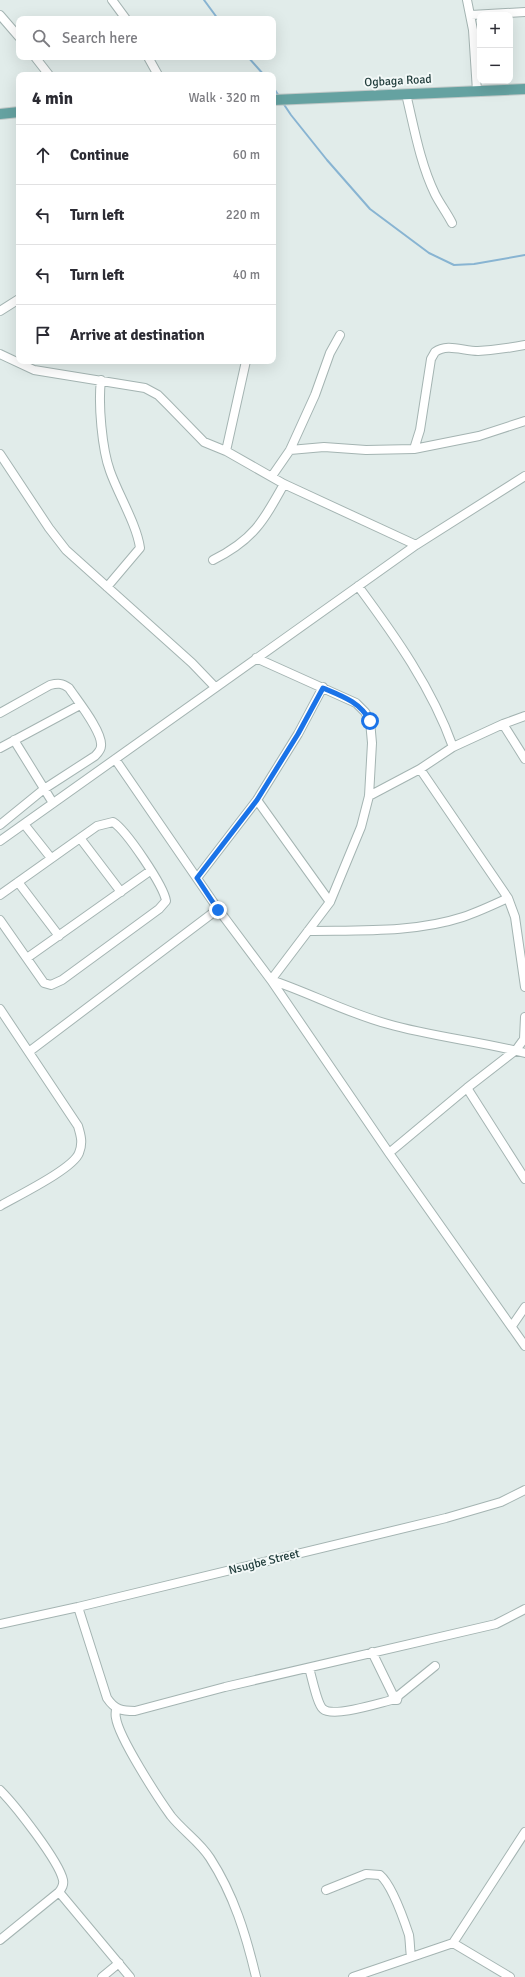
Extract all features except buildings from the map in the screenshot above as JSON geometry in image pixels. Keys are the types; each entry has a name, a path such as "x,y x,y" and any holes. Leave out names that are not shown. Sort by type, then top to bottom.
{"main road":[{"name":"Ogbaga Road","path":"276,100 525,89"},
{"path":"0,114 16,112"}],"street":[{"path":"112,0 124,16"},
{"path":"468,0 471,15 477,91"},
{"path":"471,15 525,12"},
{"path":"0,15 16,34"},
{"path":"37,60 47,72"},
{"path":"150,60 156,72"},
{"path":"406,94 419,148 428,176 435,194 452,223"},
{"path":"0,311 16,301"},
{"path":"272,476 290,450 315,395 330,353 340,335"},
{"path":"414,448 420,430 432,359 435,352 445,348 476,351 502,350 525,345"},
{"path":"0,354 16,362"},
{"path":"21,364 34,370 145,388 158,395 204,442 272,476 284,484 416,545"},
{"path":"226,452 245,364"},
{"path":"101,380 99,396 109,470 139,541 140,548 136,555 107,587"},
{"path":"290,450 324,448 366,450 414,448 479,436 525,421"},
{"path":"0,454 49,528 66,550 192,663 215,687"},
{"path":"0,841 416,545 525,476"},
{"path":"214,560 234,549 251,535 269,510 284,484"},
{"path":"358,586 390,628 408,657 447,729 453,747"},
{"path":"256,658 356,704 365,712 370,721 372,743 369,796 361,827 330,902 271,980"},
{"path":"0,713 50,685 58,683 64,684 69,688 99,735 101,746 100,751 95,756 44,789 0,825"},
{"path":"197,878 257,800 298,734 323,688"},
{"path":"0,748 80,705"},
{"path":"369,796 420,769 453,747 503,724 525,716"},
{"path":"503,724 525,759"},
{"path":"14,740 53,803"},
{"path":"115,759 218,910 271,980 389,1153 525,1346"},
{"path":"420,769 508,898 515,917 525,987"},
{"path":"257,800 330,902"},
{"path":"0,895 97,826 113,822 125,833 166,895 164,905 62,980 51,985 47,985 0,920"},
{"path":"24,824 51,858"},
{"path":"80,838 121,892"},
{"path":"27,958 150,871"},
{"path":"18,882 59,936"},
{"path":"308,931 404,928 441,923 475,912 508,898"},
{"path":"30,1051 218,910"},
{"path":"271,980 295,988 345,1010 388,1024 525,1052"},
{"path":"0,1009 30,1051 78,1126 82,1142 79,1154 70,1165 0,1206"},
{"path":"389,1153 467,1088 516,1050 525,1039 525,1017"},
{"path":"467,1088 525,1179"},
{"path":"512,1326 525,1307"},
{"name":"Nsugbe Street","path":"0,1624 78,1607 446,1518 501,1502 525,1490"},
{"path":"78,1607 107,1698 116,1709 122,1711 135,1711 225,1687 496,1624 525,1609"},
{"path":"372,1652 394,1697"},
{"path":"309,1668 320,1704 323,1709 339,1712 394,1697 435,1666"},
{"path":"116,1709 116,1717 122,1735 152,1787 172,1816 206,1851 231,1895 237,1909 256,1977"},
{"path":"0,1790 14,1806 59,1870 63,1881 63,1887 59,1892 0,1940"},
{"path":"354,1977 453,1943 525,1832"},
{"path":"326,1890 366,1874 380,1876 389,1888 404,1922 409,1936 411,1957"},
{"path":"59,1892 130,1977"},
{"path":"453,1943 510,1977"},
{"path":"102,1977 119,1963"}],"waterway":[{"path":"204,0 216,16"},
{"path":"251,60 261,72"},
{"path":"276,92 279,96"},
{"path":"283,103 327,160 370,209 429,253 454,265 474,264 525,255"}],"route":[{"path":"218,910 197,878 257,800 298,734 323,688 356,704 365,712 370,721"}]}
